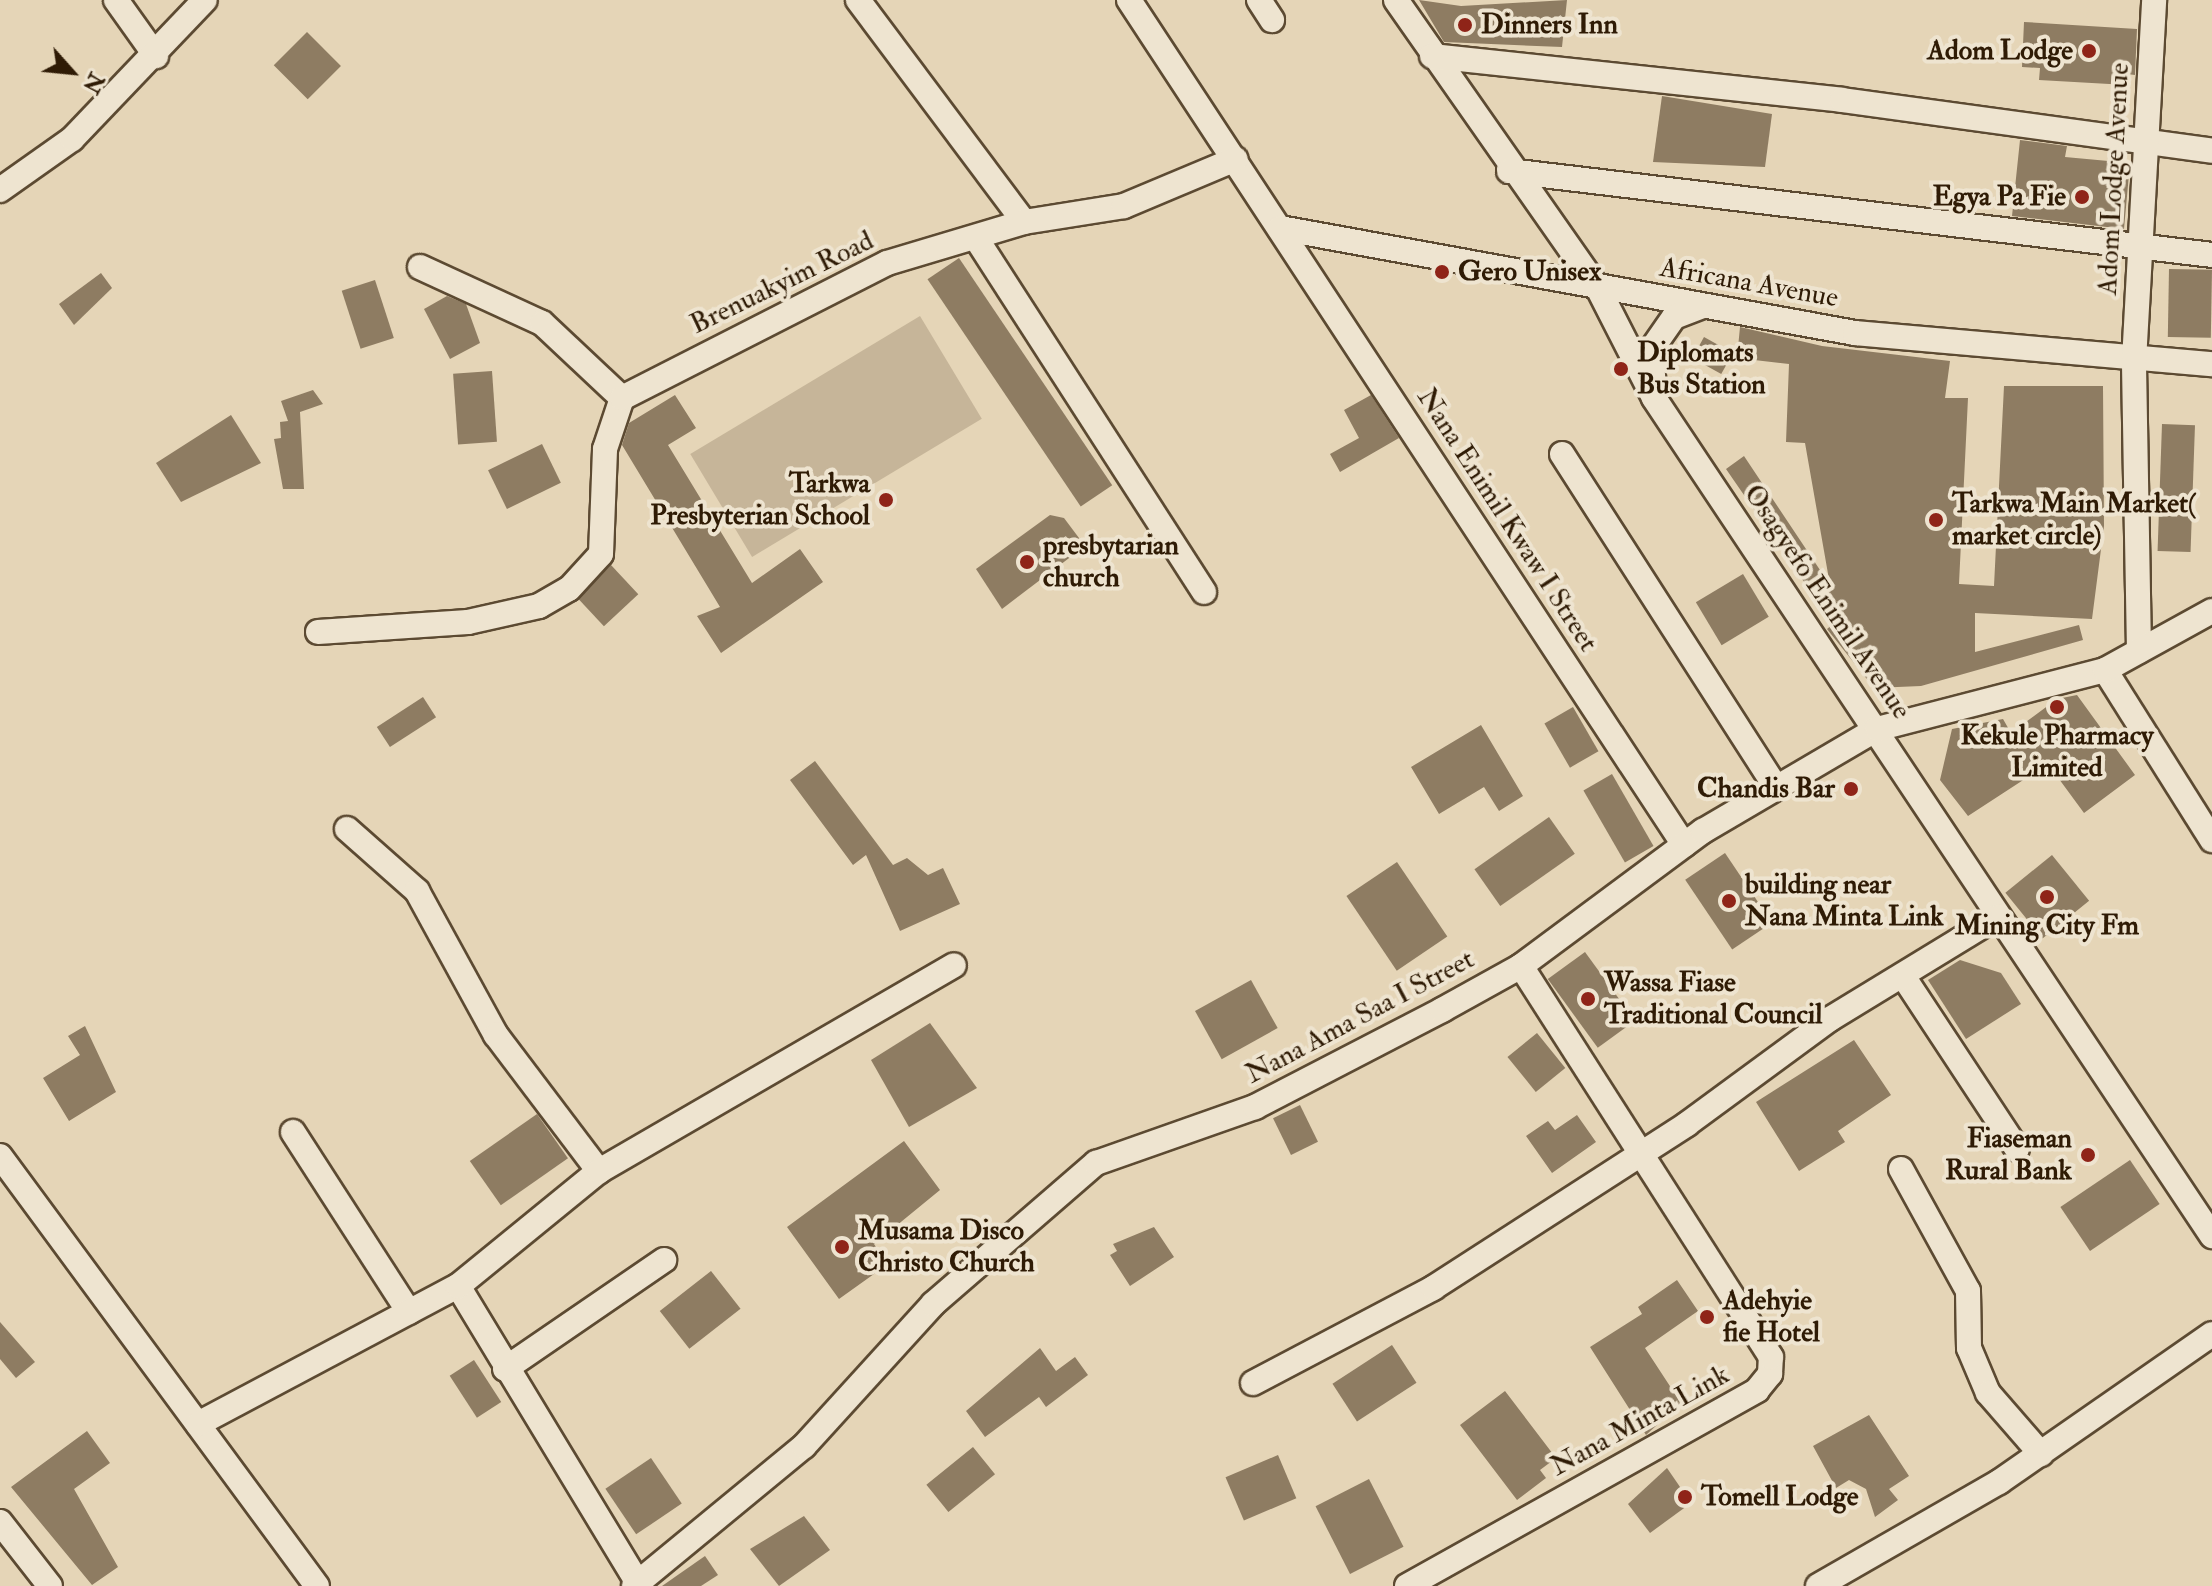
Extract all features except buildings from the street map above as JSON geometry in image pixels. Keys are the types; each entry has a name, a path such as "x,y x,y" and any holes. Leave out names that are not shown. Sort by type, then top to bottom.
{"street":[{"path":"116,0 156,56"},
{"path":"0,190 72,139 156,56 205,0"},
{"path":"858,0 1024,222"},
{"name":"Nana Enimil Kwaw I Street","path":"1129,0 1684,845"},
{"name":"Osagyefo Enimil Avenue","path":"1396,0 1509,171 1598,288 1654,398 2212,1236"},
{"name":"Adom Lodge Avenue","path":"2139,651 2134,361 2154,0"},
{"path":"1432,56 1842,100 2212,151"},
{"name":"Brenuakyim Road","path":"622,398 677,365 734,346 831,288 1024,222 1124,206 1236,159"},
{"path":"1509,171 2212,255"},
{"name":"Africana Avenue","path":"1280,228 1855,333 2134,361 2212,364"},
{"path":"976,238 1204,592"},
{"path":"318,632 495,618 569,589 601,554 605,449 622,398 542,323 420,267"},
{"path":"1654,398 1651,350 1674,317 1702,306"},
{"path":"1562,454 1776,787"},
{"name":"Nana Ama Saa I Street","path":"636,1585 804,1446 933,1304 1096,1163 1317,1079 1521,966 1684,845 1877,729 2105,670 2212,611"},
{"path":"2105,670 2212,840"},
{"path":"347,829 417,891 496,1035 599,1171"},
{"path":"1253,1383 1399,1309 1997,917"},
{"path":"198,1424 458,1286 599,1171 954,965"},
{"name":"Nana Minta Link","path":"1407,1586 1757,1390 1770,1374 1771,1357 1644,1151 1521,966"},
{"path":"1903,976 2017,1149"},
{"path":"293,1132 409,1312"},
{"path":"0,1156 317,1586"},
{"path":"1901,1169 1968,1291 1969,1348 1988,1393 2041,1454"},
{"path":"505,1369 664,1260"},
{"path":"458,1286 636,1585"},
{"path":"1818,1586 2041,1454 2212,1334"},
{"path":"0,1522 50,1586"}],"shaded area":[{"path":"920,316 982,419 752,557 690,454"}],"place":[{"name":"Dinners Inn","path":"1465,25"},
{"name":"Adom Lodge","path":"2089,51"},
{"name":"Egya Pa Fie","path":"2082,197"},
{"name":"Gero Unisex","path":"1442,272"},
{"name":"Diplomats Bus Station","path":"1621,369"},
{"name":"Tarkwa Presbyterian School","path":"886,500"},
{"name":"Tarkwa Main Market( market circle)","path":"1936,520"},
{"name":"presbytarian church","path":"1027,562"},
{"name":"Kekule Pharmacy Limited","path":"2057,707"},
{"name":"Chandis Bar","path":"1851,789"},
{"name":"Mining City Fm","path":"2047,897"},
{"name":"building near Nana Minta Link","path":"1729,901"},
{"name":"Wassa Fiase Traditional Council","path":"1588,999"},
{"name":"Fiaseman Rural Bank","path":"2088,1155"},
{"name":"Musama Disco Christo Church","path":"842,1247"},
{"name":"Adehyie fie Hotel","path":"1707,1317"},
{"name":"Tomell Lodge","path":"1685,1497"}]}
